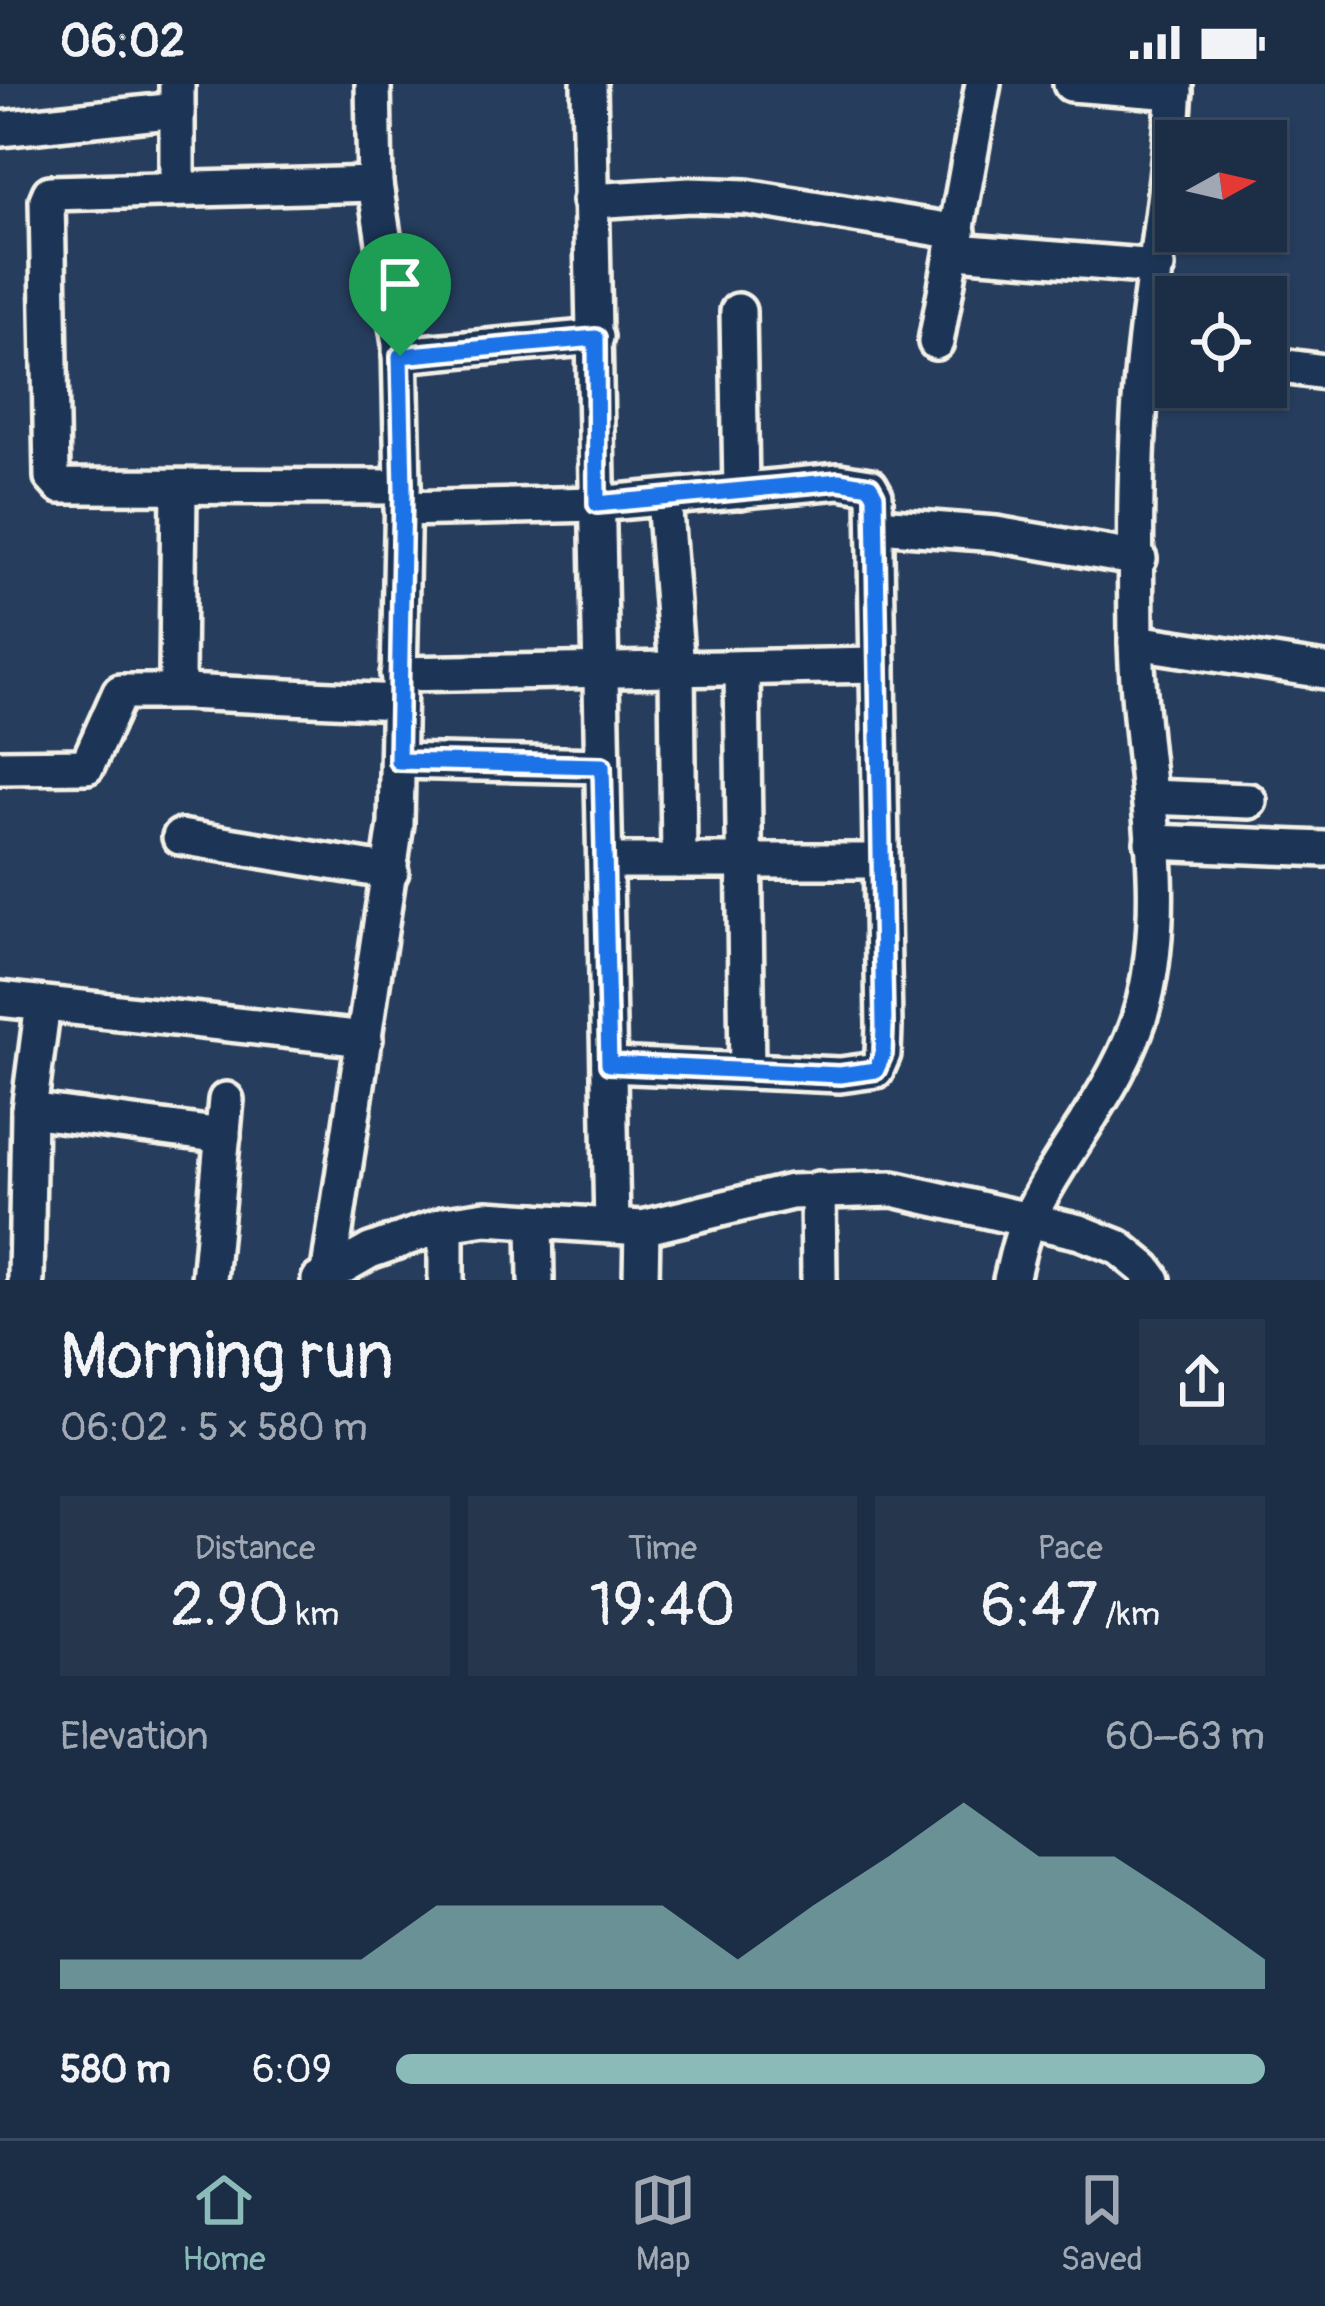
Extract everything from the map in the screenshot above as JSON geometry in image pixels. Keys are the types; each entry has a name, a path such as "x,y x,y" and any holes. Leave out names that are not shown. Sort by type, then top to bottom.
{"street":[{"path":"324,1278 391,872 398,761 400,356 375,184 373,84"},
{"path":"589,84 609,1064 627,1226 640,1280"},
{"path":"936,342 983,84"},
{"path":"1071,84 1175,88 1157,276"},
{"path":"0,129 177,97 177,188"},
{"path":"375,184 57,190 46,200 53,481 60,486 597,504 861,482 875,495 884,1026 883,1054 876,1070 840,1075 609,1064"},
{"path":"590,201 746,197 957,242 1157,267"},
{"path":"738,311 741,490"},
{"path":"400,356 596,338"},
{"path":"1287,367 1325,372"},
{"path":"1010,1280 1028,1220 1128,1050 1152,960 1153,842 1136,642 1139,431 1155,369"},
{"path":"179,487 177,676 184,692"},
{"path":"664,498 677,669 679,861"},
{"path":"878,525 996,534 1138,559"},
{"path":"1136,642 1325,670"},
{"path":"0,767 87,766 120,692 398,688 600,671 878,665"},
{"path":"742,668 747,1071"},
{"path":"398,761 602,766"},
{"path":"1149,797 1249,801"},
{"path":"180,837 391,872"},
{"path":"1153,842 1325,849"},
{"path":"605,861 880,861"},
{"path":"0,999 364,1039"},
{"path":"26,1280 29,1109 43,1004"},
{"path":"209,1280 226,1100"},
{"path":"29,1109 223,1136"},
{"path":"324,1278 370,1251 446,1224 486,1218 627,1226 790,1192 893,1189 1028,1220 1118,1247 1153,1280"},
{"path":"818,1190 819,1280"},
{"path":"535,1221 536,1280"},
{"path":"446,1224 446,1280"}],"route":[{"path":"596,338 597,504 839,481 870,486 878,507 884,1026 883,1054 876,1070 840,1075 609,1064 602,766 398,761 403,488 400,356 596,338"}]}
